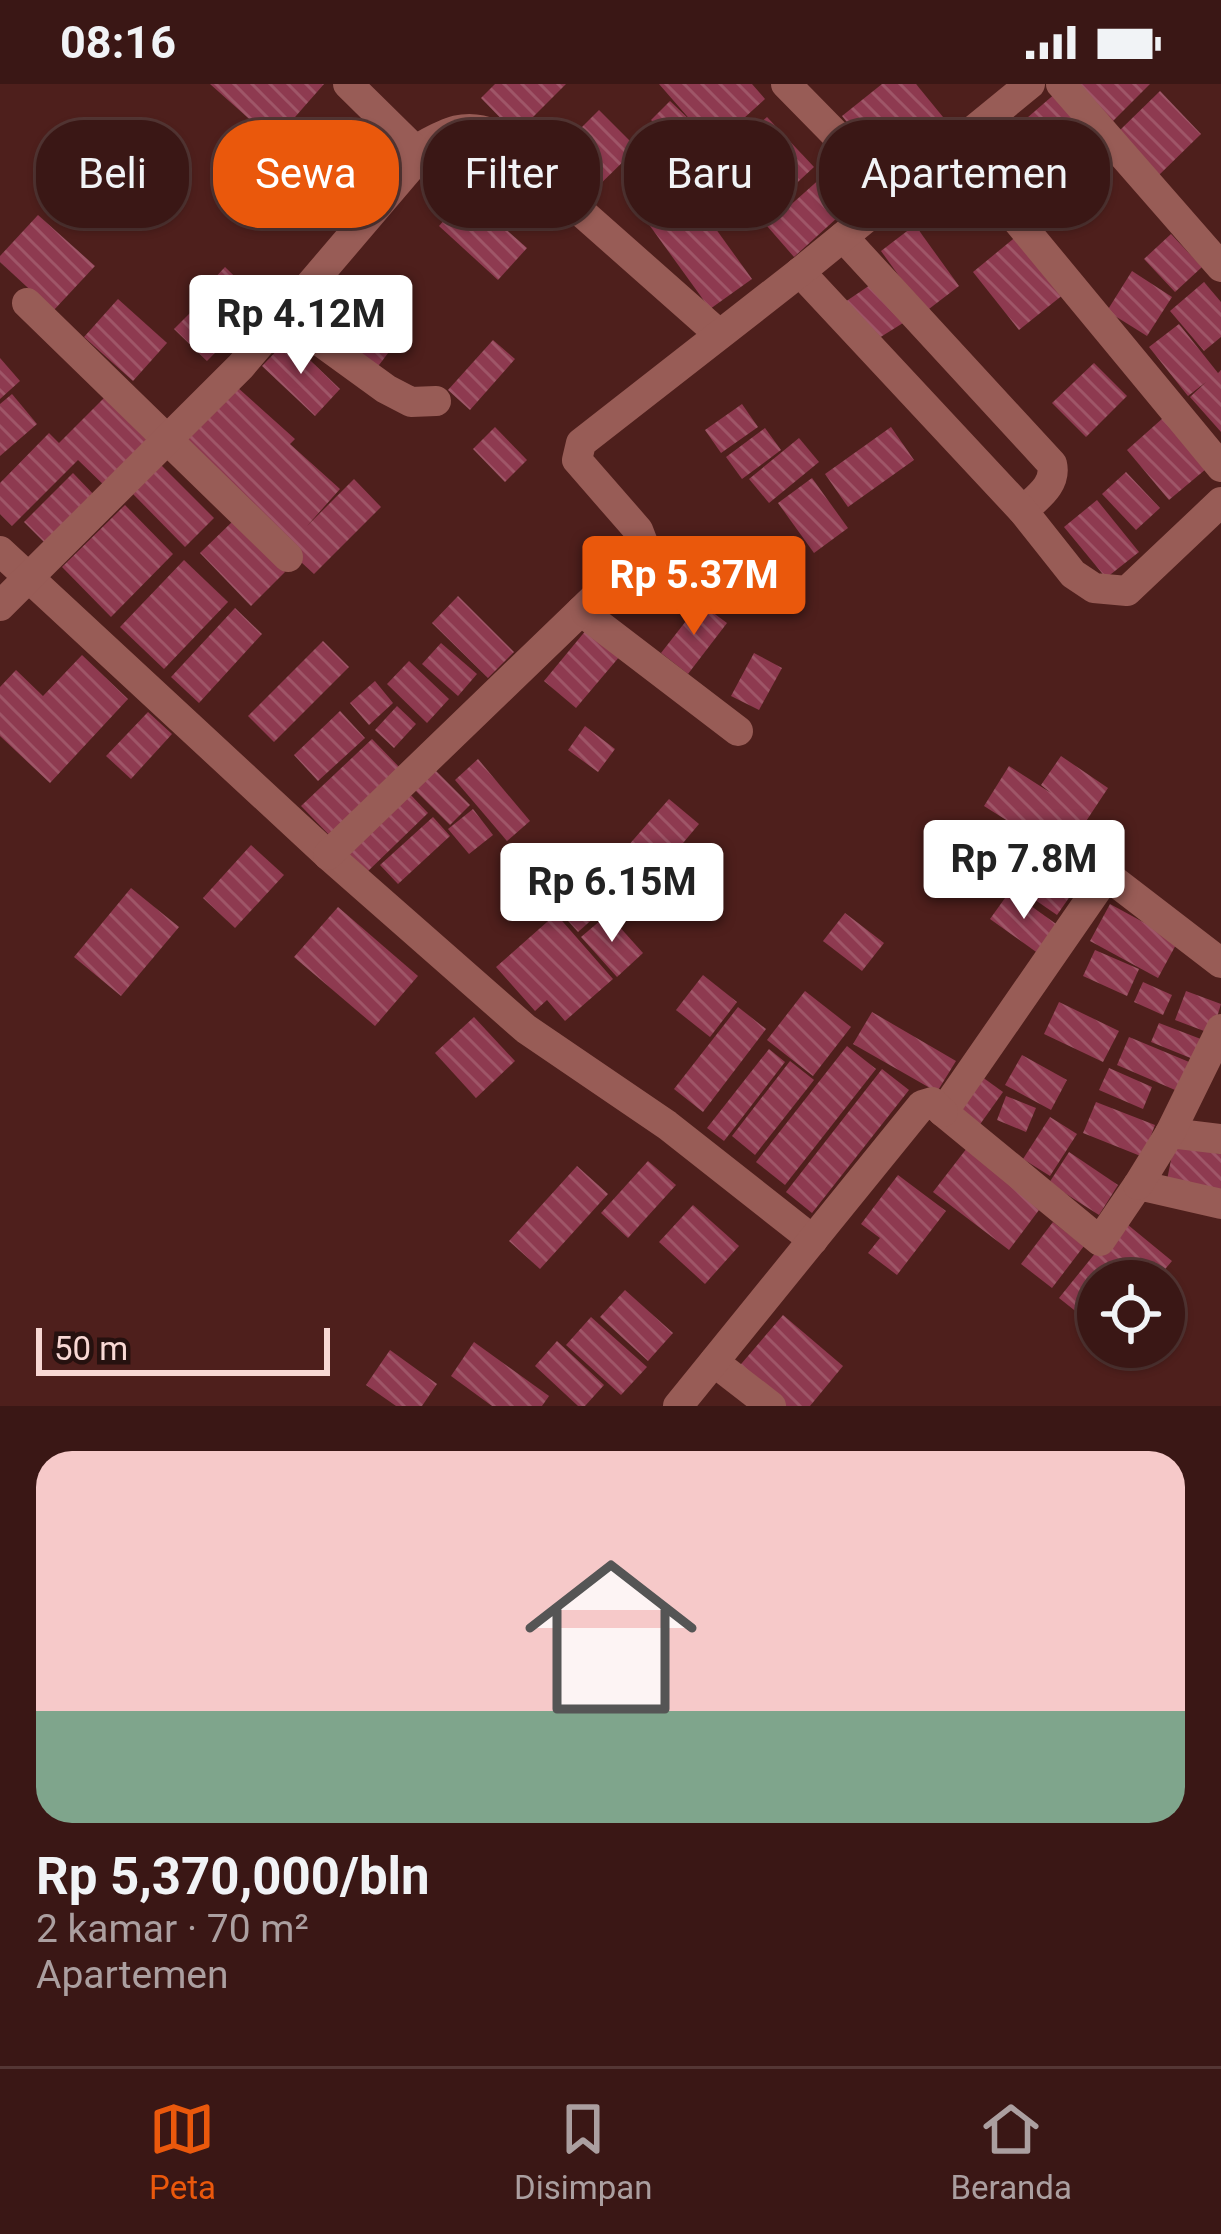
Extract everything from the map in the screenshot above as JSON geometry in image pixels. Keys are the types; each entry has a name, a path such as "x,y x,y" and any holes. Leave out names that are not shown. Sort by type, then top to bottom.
{"street":[{"path":"348,84 415,150"},
{"path":"786,84 821,120"},
{"path":"984,120 1030,84"},
{"path":"1061,84 1221,267"},
{"path":"415,150 458,128 475,126 493,134 719,334"},
{"path":"0,606 168,442 284,315 413,164 415,150"},
{"path":"328,855 640,554 643,543 638,530 578,460 581,443 853,228"},
{"path":"1023,228 1221,467"},
{"path":"843,236 1052,464 1050,484 1023,512"},
{"path":"800,272 1023,512 1073,574 1094,588 1127,590 1221,502"},
{"path":"26,303 288,557"},
{"path":"284,315 386,389 411,402 436,401"},
{"path":"0,551 328,855 526,1029 667,1125 813,1240"},
{"path":"581,611 738,731"},
{"path":"944,1112 1105,878 1221,963"},
{"path":"678,1406 922,1105 932,1102 1100,1241 1170,1133 1221,1029"},
{"path":"1170,1133 1221,1139"},
{"path":"1138,1186 1221,1204"},
{"path":"714,1362 771,1406"}],"building":[{"path":"210,84 324,84 292,120 250,120"},
{"path":"495,84 566,84 530,120 502,120 481,98"},
{"path":"659,84 752,84 765,99 742,120 690,120"},
{"path":"882,84 916,84 945,120 845,120 842,116"},
{"path":"1071,84 1150,84 1110,124"},
{"path":"1160,91 1201,134 1159,175 1118,132"},
{"path":"1057,92 1080,120 1025,120"},
{"path":"670,101 690,120 651,120"},
{"path":"599,110 624,135 624,161 600,184 600,120 589,120"},
{"path":"795,147 814,167 795,185"},
{"path":"819,180 819,228 826,228 794,257 769,228 795,228 795,201"},
{"path":"36,217 36,228 53,228 95,266 53,311 0,262 0,256"},
{"path":"441,228 504,228 527,248 498,280"},
{"path":"652,228 715,228 752,279 710,309"},
{"path":"917,228 959,286 925,312 881,251"},
{"path":"1171,234 1202,267 1175,292 1144,259"},
{"path":"1018,235 1064,294 1019,330 973,272"},
{"path":"225,267 263,304 207,361 174,329 203,300 198,296"},
{"path":"1132,271 1172,297 1147,336 1107,311"},
{"path":"876,281 903,323 871,343 845,302"},
{"path":"1204,282 1221,302 1221,337 1204,351 1170,311"},
{"path":"369,298 407,328 376,369 337,339"},
{"path":"118,299 167,343 133,381 84,337"},
{"path":"1179,324 1218,373 1221,370 1221,432 1190,397 1206,382 1188,396 1149,347"},
{"path":"288,339 340,389 315,416 262,366"},
{"path":"493,340 515,359 470,410 448,390"},
{"path":"0,358 20,381 0,399"},
{"path":"1094,363 1127,396 1086,437 1052,403"},
{"path":"237,387 295,439 290,444 340,489 307,526 354,479 381,507 314,574 177,448"},
{"path":"12,394 37,424 0,456 0,404"},
{"path":"106,396 153,443 108,489 78,460 12,526 0,514 0,483 49,433 59,443"},
{"path":"742,404 758,427 721,453 705,430"},
{"path":"1163,418 1206,469 1169,500 1127,450"},
{"path":"495,427 527,460 505,482 473,449"},
{"path":"891,427 914,460 848,507 825,474"},
{"path":"765,428 781,450 742,479 726,457"},
{"path":"799,438 819,462 769,503 749,479"},
{"path":"161,465 214,518 185,547 132,493"},
{"path":"1126,472 1160,508 1136,530 1102,494"},
{"path":"73,473 98,499 50,548 24,522"},
{"path":"812,478 848,528 814,553 778,503"},
{"path":"1097,500 1139,552 1106,578 1064,527"},
{"path":"125,505 173,554 111,617 62,567"},
{"path":"234,520 285,572 251,606 200,553"},
{"path":"184,560 228,602 164,669 120,627"},
{"path":"458,596 514,652 488,678 432,623"},
{"path":"700,603 727,623 688,674 661,653"},
{"path":"235,608 262,634 199,703 171,677"},
{"path":"587,629 620,656 576,708 544,681"},
{"path":"323,641 349,667 274,742 248,716"},
{"path":"441,643 477,674 458,696 422,664"},
{"path":"754,653 782,668 759,710 731,696"},
{"path":"82,655 128,699 50,783 0,736 0,687 16,670 43,696"},
{"path":"409,661 449,699 427,723 387,684"},
{"path":"375,681 393,703 369,725 350,703"},
{"path":"397,706 416,724 394,748 375,730"},
{"path":"340,711 365,738 318,781 294,755"},
{"path":"148,712 172,734 131,779 106,756"},
{"path":"585,726 615,749 598,772 568,750"},
{"path":"372,739 404,772 334,840 301,806"},
{"path":"1061,756 1108,788 1063,856 984,806 1009,766 1051,793 1041,785"},
{"path":"478,759 530,821 507,841 455,780"},
{"path":"432,767 470,805 450,825 412,787"},
{"path":"407,791 428,813 365,874 343,852"},
{"path":"669,799 699,824 657,874 627,847"},
{"path":"473,809 493,835 469,854 448,829"},
{"path":"433,817 450,836 398,884 380,865"},
{"path":"251,845 284,875 235,928 203,898"},
{"path":"1024,859 1073,892 1057,915 1009,882"},
{"path":"598,878 615,899 578,932 560,912"},
{"path":"131,888 179,927 121,996 74,957"},
{"path":"1010,891 1059,926 1039,954 990,919"},
{"path":"1110,904 1178,941 1158,978 1090,941"},
{"path":"338,907 418,976 375,1026 294,957"},
{"path":"845,913 884,943 862,971 823,941"},
{"path":"556,914 613,979 565,1021 547,1000 535,1011 496,967"},
{"path":"608,914 643,953 617,977 581,937"},
{"path":"1095,950 1139,969 1127,996 1083,976"},
{"path":"703,975 737,1002 710,1037 676,1010"},
{"path":"1143,982 1172,995 1163,1015 1134,1002"},
{"path":"805,991 851,1027 813,1076 767,1040"},
{"path":"1186,991 1221,1004 1212,1034 1175,1020"},
{"path":"1059,1002 1119,1031 1103,1062 1044,1034"},
{"path":"738,1007 766,1029 703,1112 674,1089"},
{"path":"872,1012 956,1061 937,1092 853,1044"},
{"path":"474,1017 515,1061 476,1098 435,1053"},
{"path":"1159,1023 1206,1041 1198,1061 1151,1042"},
{"path":"1129,1037 1194,1064 1182,1093 1117,1065"},
{"path":"847,1046 876,1069 785,1185 756,1162"},
{"path":"769,1049 785,1062 724,1141 707,1128"},
{"path":"1022,1055 1067,1080 1051,1110 1005,1085"},
{"path":"790,1061 814,1080 755,1155 732,1136"},
{"path":"1109,1068 1152,1087 1143,1109 1099,1090"},
{"path":"882,1069 909,1090 812,1213 786,1192"},
{"path":"978,1074 1003,1092 976,1130 951,1114"},
{"path":"1006,1096 1036,1108 1026,1132 997,1120"},
{"path":"1096,1102 1155,1125 1143,1157 1083,1133"},
{"path":"1050,1117 1077,1134 1050,1176 1023,1159"},
{"path":"1174,1145 1221,1154 1221,1191 1167,1180"},
{"path":"967,1148 1042,1206 1009,1250 933,1192"},
{"path":"1069,1152 1118,1185 1099,1215 1049,1183"},
{"path":"648,1161 676,1185 628,1238 601,1213"},
{"path":"577,1166 608,1194 540,1269 509,1241"},
{"path":"898,1175 946,1211 897,1275 868,1253 880,1238 861,1224"},
{"path":"693,1205 739,1246 705,1284 659,1242"},
{"path":"1122,1220 1171,1260 1090,1260"},
{"path":"1053,1222 1084,1246 1052,1288 1021,1264"},
{"path":"1077,1276 1077,1312 1059,1298"},
{"path":"625,1290 673,1333 648,1361 600,1317"},
{"path":"783,1315 843,1366 810,1406 778,1406 736,1370"},
{"path":"591,1317 647,1367 621,1395 566,1345"},
{"path":"557,1341 604,1385 585,1406 578,1406 535,1366"},
{"path":"474,1342 549,1396 542,1406 492,1406 451,1376"},
{"path":"390,1350 437,1384 422,1406 396,1406 366,1385"}]}
